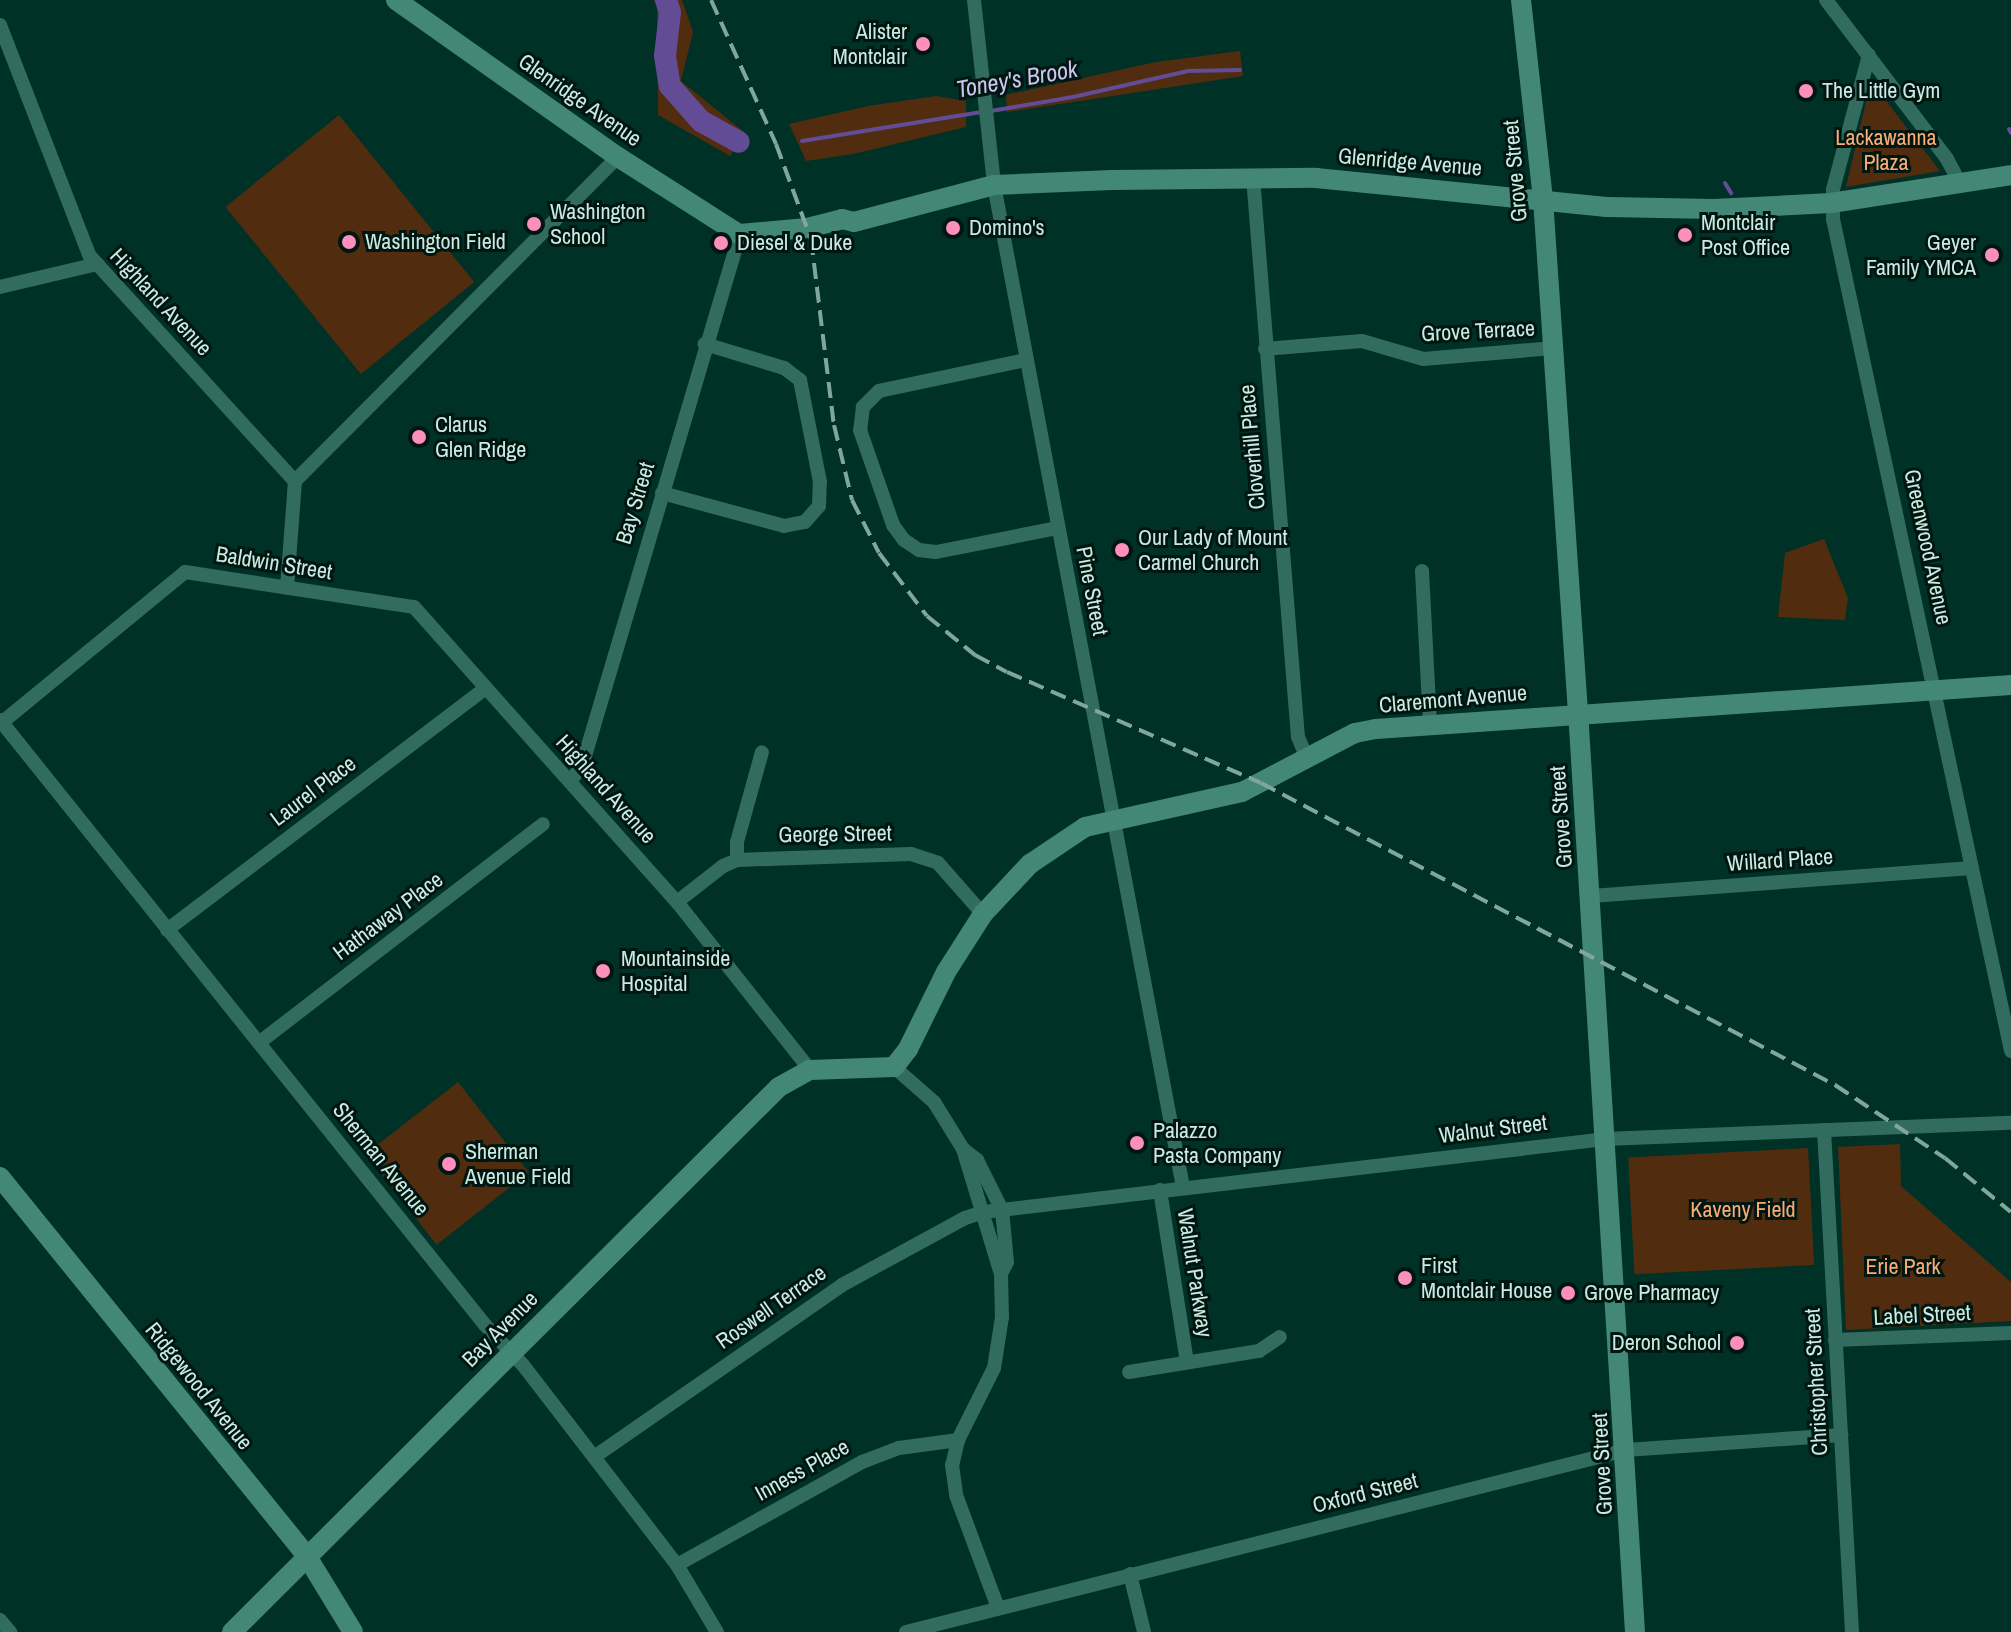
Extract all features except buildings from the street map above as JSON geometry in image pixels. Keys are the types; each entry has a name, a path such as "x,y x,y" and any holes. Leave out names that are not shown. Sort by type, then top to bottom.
{"street":[{"name":"Glenridge Avenue","path":"396,0 618,157 740,234 807,228 842,219 854,222 994,185 1253,177 1353,179 1607,207 1714,209 1831,203 2011,175"},
{"name":"Pine Street","path":"974,0 994,185 1183,1187"},
{"name":"Grove Street","path":"1521,0 1543,199 1591,896 1635,1632"},
{"path":"1826,0 1947,159 1960,183"},
{"name":"Highland Avenue","path":"0,25 89,255 295,481"},
{"name":"Greenwood Avenue","path":"1869,55 1831,203 2011,1051"},
{"path":"287,588 295,481 618,157"},
{"name":"Cloverhill Place","path":"1253,177 1298,737 1307,758"},
{"name":"Bay Street","path":"570,781 582,766 740,234"},
{"path":"0,287 97,264"},
{"name":"Grove Terrace","path":"1265,349 1362,341 1423,359 1553,348"},
{"path":"662,493 776,525 794,525 814,515 822,495 800,380 784,368 705,344"},
{"path":"1026,360 879,391 863,407 860,430 882,500 904,540 919,550 936,552 1057,528"},
{"path":"1422,571 1430,724"},
{"name":"Baldwin Street","path":"1,722 185,572 414,607 438,634"},
{"name":"Highland Avenue","path":"438,634 677,902 810,1070"},
{"name":"Claremont Avenue","path":"894,1067 908,1049 946,972 983,914 1018,875 1046,852 1085,827 1113,818 1242,792 1355,733 1578,713 2011,685"},
{"name":"Laurel Place","path":"167,930 486,688"},
{"name":"Sherman Avenue","path":"1,722 594,1457 677,1565 717,1632"},
{"path":"677,902 723,866 737,860 737,842 762,752"},
{"name":"Hathaway Place","path":"260,1042 543,824"},
{"name":"George Street","path":"737,860 921,855 938,863 983,914"},
{"name":"Willard Place","path":"1591,896 1972,868"},
{"path":"810,1070 894,1067 934,1102 963,1149 977,1160 1002,1210 1007,1262 1001,1274"},
{"name":"Bay Avenue","path":"232,1632 779,1087 810,1070"},
{"name":"Walnut Street","path":"984,1212 1605,1139 2011,1123"},
{"name":"Christopher Street","path":"1824,1130 1852,1632"},
{"path":"963,1149 966,1168 984,1212 1001,1274 1002,1317 994,1368 958,1440 952,1480 998,1608"},
{"name":"Ridgewood Avenue","path":"0,1177 306,1555 353,1632"},
{"name":"Walnut Parkway","path":"1160,1190 1187,1362"},
{"name":"Roswell Terrace","path":"594,1457 842,1285 965,1218 984,1212"},
{"name":"Label Street","path":"1835,1340 2011,1333"},
{"name":"Walnut Parkway","path":"1129,1372 1259,1351 1280,1337"},
{"name":"Oxford Street","path":"906,1632 1626,1450 1841,1435"},
{"name":"Inness Place","path":"677,1565 862,1462 899,1448 958,1440"},
{"path":"1130,1574 1144,1632"},
{"path":"0,1620 10,1632"}],"green space":[{"path":"653,0 682,0 693,32 681,81 744,132 730,156 658,115 657,5"},
{"path":"1240,51 1243,76 1007,112 1006,95 1156,62"},
{"name":"Lackawanna Plaza","path":"1874,85 1940,171 1846,187 1869,89"},
{"path":"936,96 966,101 966,127 853,154 806,161 789,124 868,106"},
{"name":"Washington Field","path":"339,115 474,282 361,374 226,207"},
{"path":"1824,539 1848,598 1845,620 1778,617 1785,553"},
{"name":"Sherman Avenue Field","path":"458,1082 529,1173 437,1245 366,1154"},
{"name":"Erie Park","path":"1900,1144 1901,1186 2011,1282 2011,1321 1846,1330 1838,1147"},
{"name":"Kaveny Field","path":"1808,1148 1814,1265 1634,1274 1628,1157"}],"waterway":[{"name":"Toney's Brook","path":"666,0 670,12 665,56 670,86 701,121 739,142"},
{"name":"Toney's Brook","path":"991,111 1073,97 1188,71 1240,70"},
{"name":"Toney's Brook","path":"802,141 982,112"},
{"path":"2009,129 2011,133"},
{"name":"Toney's Brook","path":"1725,183 1731,193"}],"railway":[{"path":"711,0 776,144 811,239 834,425 852,500 879,553 927,616 975,655 1007,672 1261,783 1835,1085 1945,1158 2011,1212"}],"place":[{"name":"Alister Montclair","path":"923,44"},
{"name":"The Little Gym","path":"1806,91"},
{"name":"Washington School","path":"534,224"},
{"name":"Domino's","path":"953,228"},
{"name":"Montclair Post Office","path":"1685,235"},
{"name":"Washington Field","path":"349,242"},
{"name":"Diesel & Duke","path":"721,243"},
{"name":"Geyer Family YMCA","path":"1992,255"},
{"name":"Clarus Glen Ridge","path":"419,437"},
{"name":"Our Lady of Mount Carmel Church","path":"1122,550"},
{"name":"Mountainside Hospital","path":"603,971"},
{"name":"Palazzo Pasta Company","path":"1137,1143"},
{"name":"Sherman Avenue Field","path":"449,1164"},
{"name":"First Montclair House","path":"1405,1278"},
{"name":"Grove Pharmacy","path":"1568,1293"},
{"name":"Deron School","path":"1737,1343"}]}
